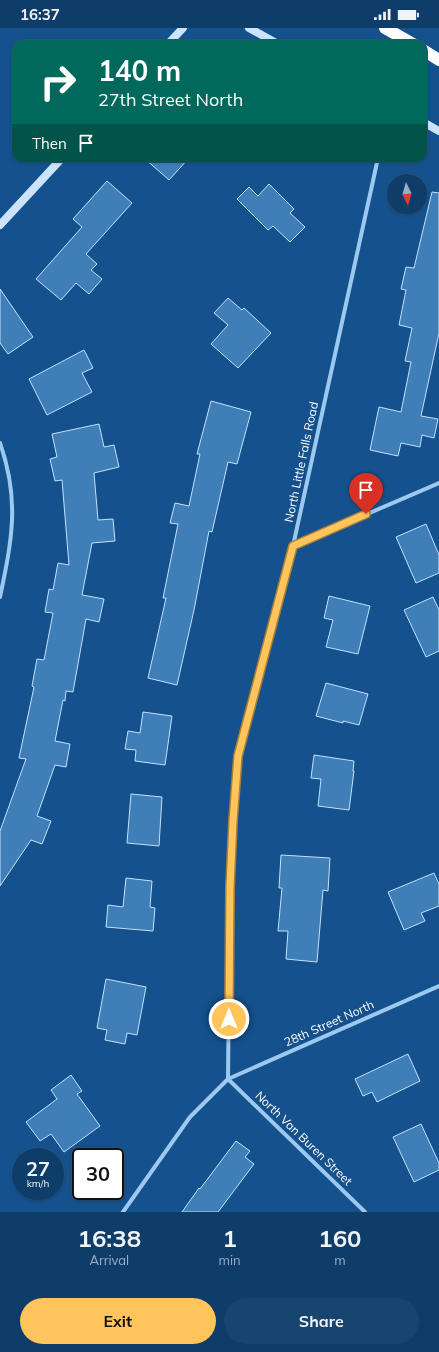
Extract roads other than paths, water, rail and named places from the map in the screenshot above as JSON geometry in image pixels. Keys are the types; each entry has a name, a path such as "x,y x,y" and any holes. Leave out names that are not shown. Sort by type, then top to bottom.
{"highway":[{"path":"385,28 406,40"},
{"path":"427,52 439,60"}],"street":[{"path":"172,40 183,28"},
{"path":"249,28 271,40"},
{"path":"427,124 439,131"},
{"path":"0,225 58,162"},
{"name":"North Little Falls Road","path":"228,1079 230,887 238,756 293,546 377,162"},
{"path":"0,443 10,480 13,498 13,518 9,553 0,597"},
{"path":"293,546 439,483"},
{"name":"28th Street North","path":"228,1079 439,986"},
{"path":"123,1212 190,1117 228,1079"},
{"name":"North Van Buren Street","path":"228,1079 365,1212"}]}
